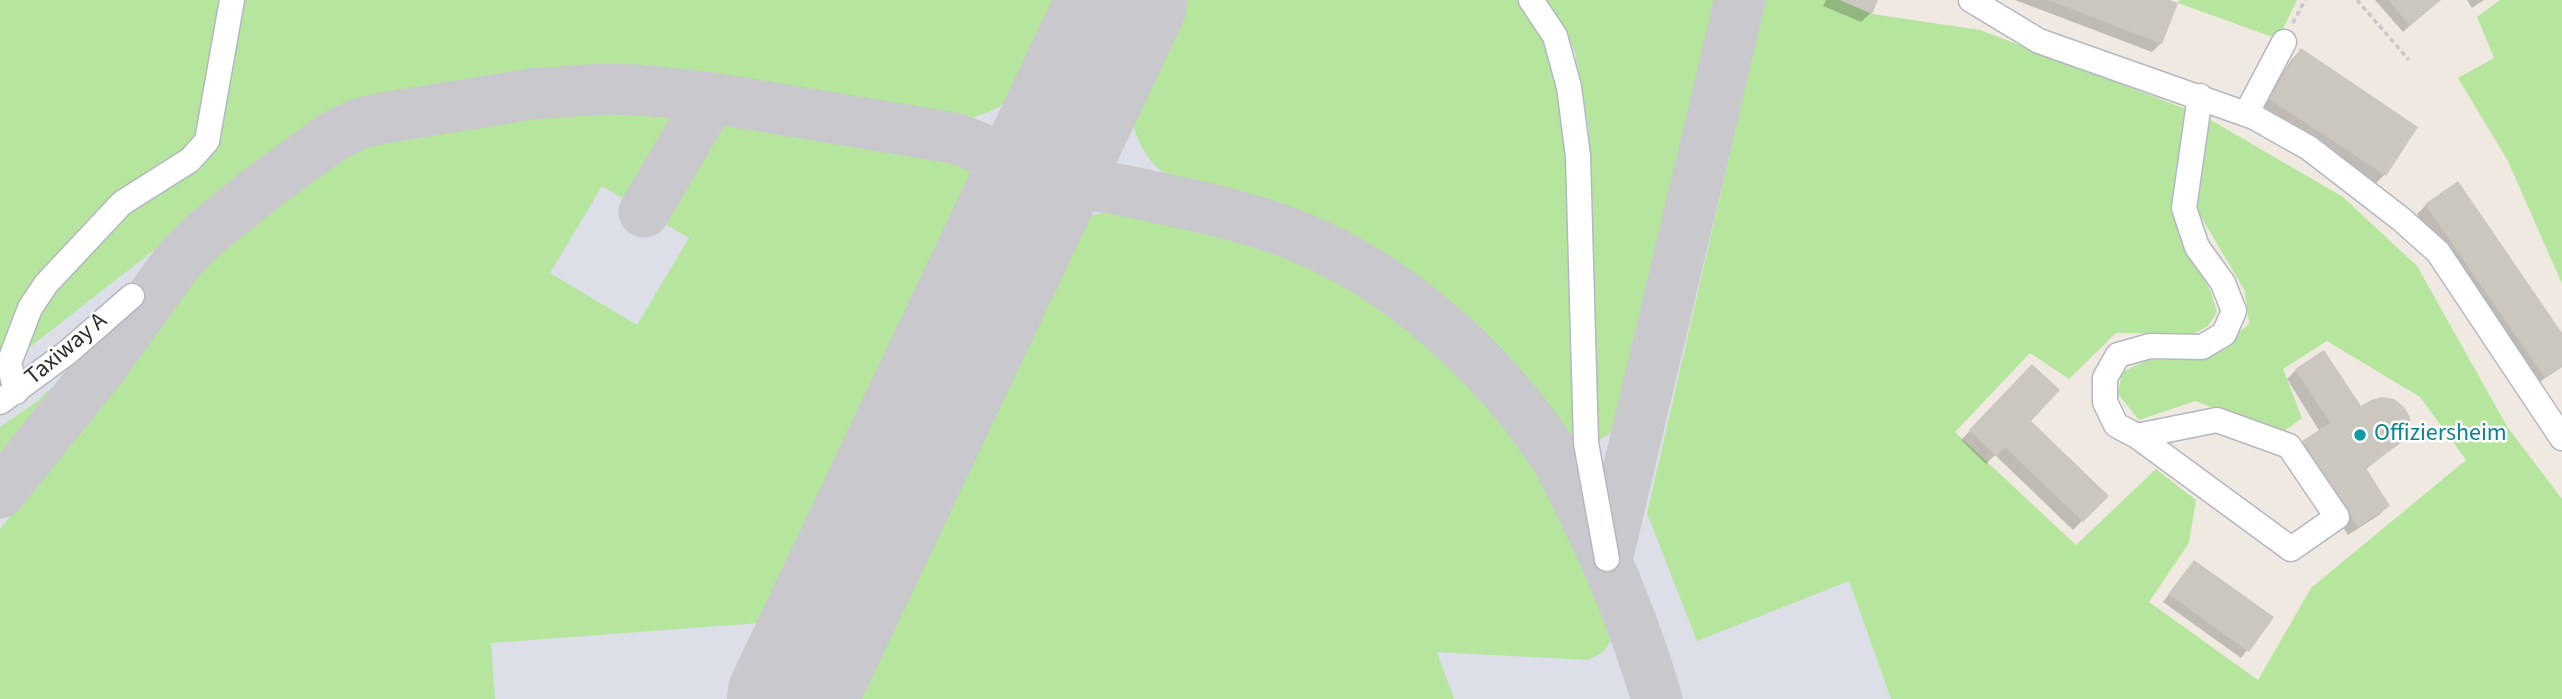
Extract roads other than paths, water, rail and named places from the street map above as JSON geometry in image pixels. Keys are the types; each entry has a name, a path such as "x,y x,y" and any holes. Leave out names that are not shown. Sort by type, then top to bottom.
{"lane":[{"path":"8,397 9,363 30,308 46,284 122,203 190,160 207,141 232,0"},
{"path":"1531,0 1555,36 1569,87 1578,156 1586,443 1607,559"},
{"path":"1971,0 2039,41 2246,114 2309,148 2438,251 2562,438"},
{"path":"2246,114 2284,41"},
{"path":"2137,436 2217,420 2289,446 2337,517 2291,550 2137,436 2116,425 2105,402 2105,378 2118,355 2150,346 2202,347 2224,334 2234,311 2223,283 2197,247 2183,208 2200,96"},
{"name":"Taxiway A","path":"8,397 68,352 132,296"}],"place":[{"name":"Offiziersheim","path":"2360,435"}]}
